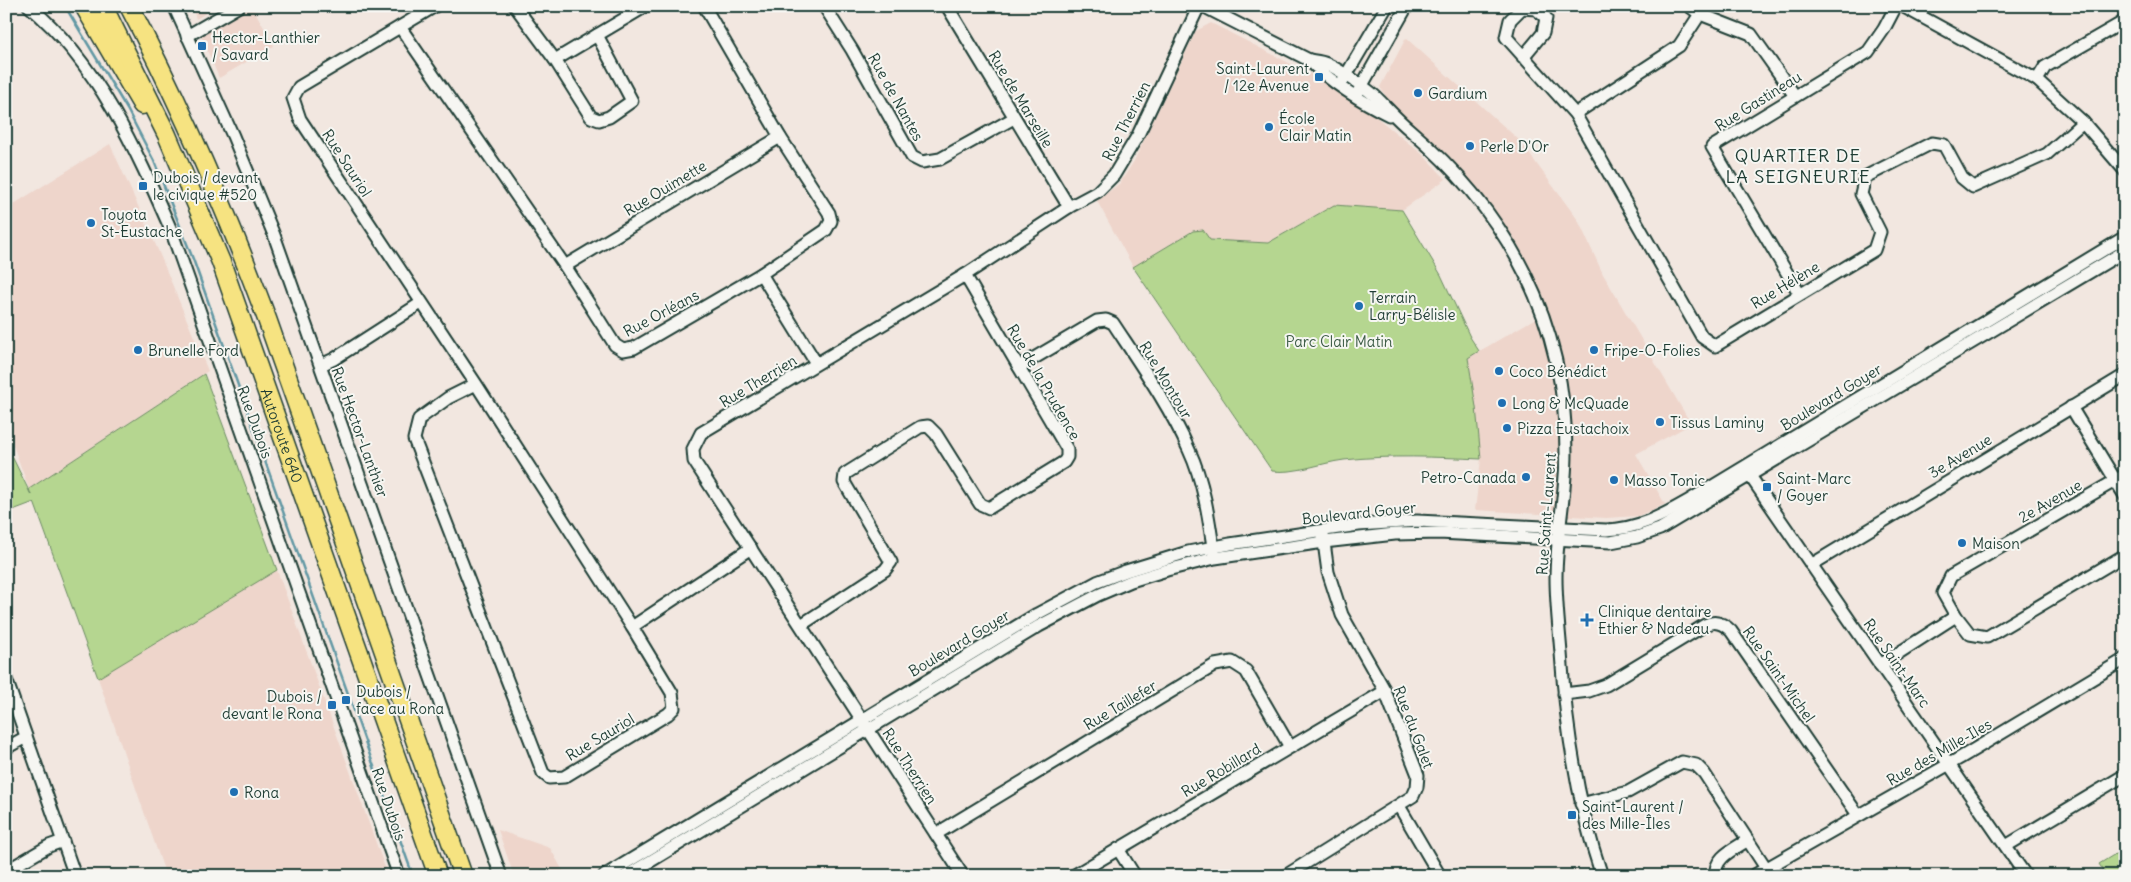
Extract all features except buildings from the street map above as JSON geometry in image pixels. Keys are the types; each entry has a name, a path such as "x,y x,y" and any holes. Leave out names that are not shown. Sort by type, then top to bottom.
{"highway":[{"path":"84,6 188,182"},
{"name":"Autoroute 640","path":"103,6 137,72 188,182 246,330 438,876"},
{"name":"Autoroute 640","path":"129,6 192,135 230,222 267,319 462,876"},
{"path":"141,6 192,135"}],"street":[{"name":"Rue Dubois","path":"30,6 68,44 97,84 132,145 171,230 399,876"},
{"name":"Rue Hector-Lanthier","path":"174,6 236,143 269,222 501,876"},
{"path":"187,36 239,6"},
{"name":"Rue Sauriol","path":"435,6 298,87 293,98 300,120 476,384 632,626 672,693 674,708 668,714 564,776 549,778 543,773 414,439 419,419 448,398 476,384"},
{"path":"515,6 555,60 591,116 599,120 609,117 632,101 596,35"},
{"path":"555,60 646,6"},
{"name":"Rue Orléans","path":"400,27 565,266 615,345 623,350 634,348 761,274 826,230 830,221 828,213 780,137 704,6"},
{"name":"Rue de Nantes","path":"824,6 852,50 912,157 922,162 940,159 1014,118"},
{"name":"Rue de Marseille","path":"947,6 1069,207"},
{"name":"Rue Saint-Laurent","path":"1201,6 1309,60 1320,72 1343,80 1359,91 1373,107 1393,116 1437,155 1471,190 1505,238 1532,288 1552,344 1563,403 1566,458 1556,585 1564,694 1572,762 1581,804 1602,876"},
{"name":"Rue Therrien","path":"963,876 694,461 693,449 701,433 965,275 1069,207 1097,192 1114,176 1138,135 1201,6"},
{"path":"1343,80 1387,6"},
{"path":"1359,91 1408,6"},
{"path":"1689,6 1700,14 1751,34 1795,96"},
{"name":"Rue Gastineau","path":"1800,293 1712,147 1868,52 1884,29 1896,6"},
{"path":"1902,6 2037,80 2083,122 2125,170"},
{"path":"1575,114 1680,46 1700,14"},
{"path":"2037,80 2045,67 2125,21"},
{"name":"Rue Hélène","path":"1523,57 1575,114 1702,337 1715,346 1874,250 1880,232 1861,194 1865,177 1932,143 1944,145 1962,178 1973,187 2047,154 2083,122"},
{"name":"Rue Ouimette","path":"565,266 780,137"},
{"name":"Boulevard Goyer","path":"1747,471 2125,237"},
{"name":"Boulevard Goyer","path":"604,876 865,724 1039,626 1083,602 1131,581 1214,552 1417,521 1559,534 1616,529 1646,522 1747,471 2125,251"},
{"path":"761,274 816,363"},
{"name":"Rue de la Prudence","path":"801,625 884,570 891,562 844,482 845,474 920,427 928,426 936,434 980,504 990,508 1064,462 1068,457 1067,449 965,275"},
{"path":"321,365 334,359 421,303"},
{"name":"Rue Montour","path":"1019,367 1097,321 1106,320 1113,323 1152,381 1190,451 1202,489 1214,552"},
{"name":"3e Avenue","path":"1811,565 2125,375"},
{"path":"2071,407 2120,478 2125,496"},
{"name":"Rue Saint-Marc","path":"1747,471 2026,876"},
{"name":"2e Avenue","path":"1956,616 1943,593 1951,576 2120,478"},
{"name":"Rue du Galet","path":"1285,876 1399,806 1413,796 1418,787 1418,775 1385,691 1342,615 1328,572 1323,536"},
{"path":"632,626 751,548"},
{"path":"1880,665 1956,616 1970,634 1986,637 2125,555"},
{"name":"Rue Saint-Michel","path":"1564,694 1589,691 1606,685 1705,626 1713,622 1720,623 1731,631 1858,815"},
{"name":"Rue des Mille-Iles","path":"1753,876 1948,764 2125,659"},
{"name":"Rue Taillefer","path":"936,834 1215,664 1232,662 1246,671 1290,747"},
{"path":"6,680 75,876"},
{"name":"Rue Robillard","path":"1073,876 1385,691"},
{"name":"Boulevard Goyer","path":"626,876 865,724"},
{"path":"6,748 26,737"},
{"path":"1581,804 1628,792 1677,763 1690,762 1704,773 1766,868"},
{"path":"2006,846 2125,775"},
{"path":"1399,806 1440,876"},
{"path":"1716,876 1715,869 1718,860 1748,840"},
{"path":"6,871 49,846 63,841"},
{"path":"1118,849 1135,876"}],"shaded area":[{"path":"192,6 218,6 196,19"},
{"path":"249,6 252,6 274,46 219,78 201,36"},
{"name":"École Clair Matin","path":"1211,23 1332,85 1355,100 1422,154 1446,179 1402,210 1334,205 1268,243 1210,240 1193,231 1133,267 1097,201 1120,183 1134,161 1196,31"},
{"path":"1406,38 1519,140 1578,220 1603,274 1691,424 1636,454 1665,504 1638,516 1606,518 1475,510 1481,459 1468,358 1546,312 1525,260 1495,214 1465,177 1395,111 1380,87"},
{"path":"110,144 158,250 208,371 29,489 6,426 6,209"},
{"path":"277,570 388,876 166,876 98,678 246,583"},
{"path":"498,830 550,848 566,876 514,876"}],"green space":[{"name":"Parc Clair Matin","path":"1334,205 1402,210 1441,275 1470,337 1479,351 1468,358 1476,407 1481,459 1378,457 1335,461 1299,470 1272,471 1133,267 1193,231 1203,230 1210,240 1268,243"},
{"path":"204,374 277,570 98,678 34,502 13,510 6,491 6,444 31,495 29,489"},
{"path":"2125,848 2125,876 2107,876 2099,864"}],"waterway":[{"path":"65,6 127,109 154,161 193,259 413,876"}],"place":[{"name":"Hector-Lanthier / Savard","path":"202,46"},
{"name":"Saint-Laurent / 12e Avenue","path":"1319,77"},
{"name":"Gardium","path":"1418,93"},
{"name":"École Clair Matin","path":"1269,127"},
{"name":"Perle D'Or","path":"1470,146"},
{"name":"Dubois / devant le civique #520","path":"143,186"},
{"name":"Toyota St-Eustache","path":"91,223"},
{"name":"Terrain Larry-Bélisle","path":"1359,306"},
{"name":"Brunelle Ford","path":"138,350"},
{"name":"Fripe-O-Folies","path":"1594,350"},
{"name":"Coco Bénédict","path":"1499,371"},
{"name":"Long & McQuade","path":"1502,403"},
{"name":"Tissus Laminy","path":"1660,422"},
{"name":"Pizza Eustachoix","path":"1507,428"},
{"name":"Petro-Canada","path":"1526,477"},
{"name":"Masso Tonic","path":"1614,480"},
{"name":"Saint-Marc / Goyer","path":"1767,487"},
{"name":"Maison","path":"1962,543"},
{"name":"Clinique dentaire Ethier & Nadeau","path":"1587,620"},
{"name":"Dubois / face au Rona","path":"346,700"},
{"name":"Dubois / devant le Rona","path":"332,705"},
{"name":"Rona","path":"234,792"},
{"name":"Saint-Laurent / des Mille-Îles","path":"1572,815"}],"district":[{"name":"QUARTIER DE LA SEIGNEURIE","path":"1798,165"}]}
